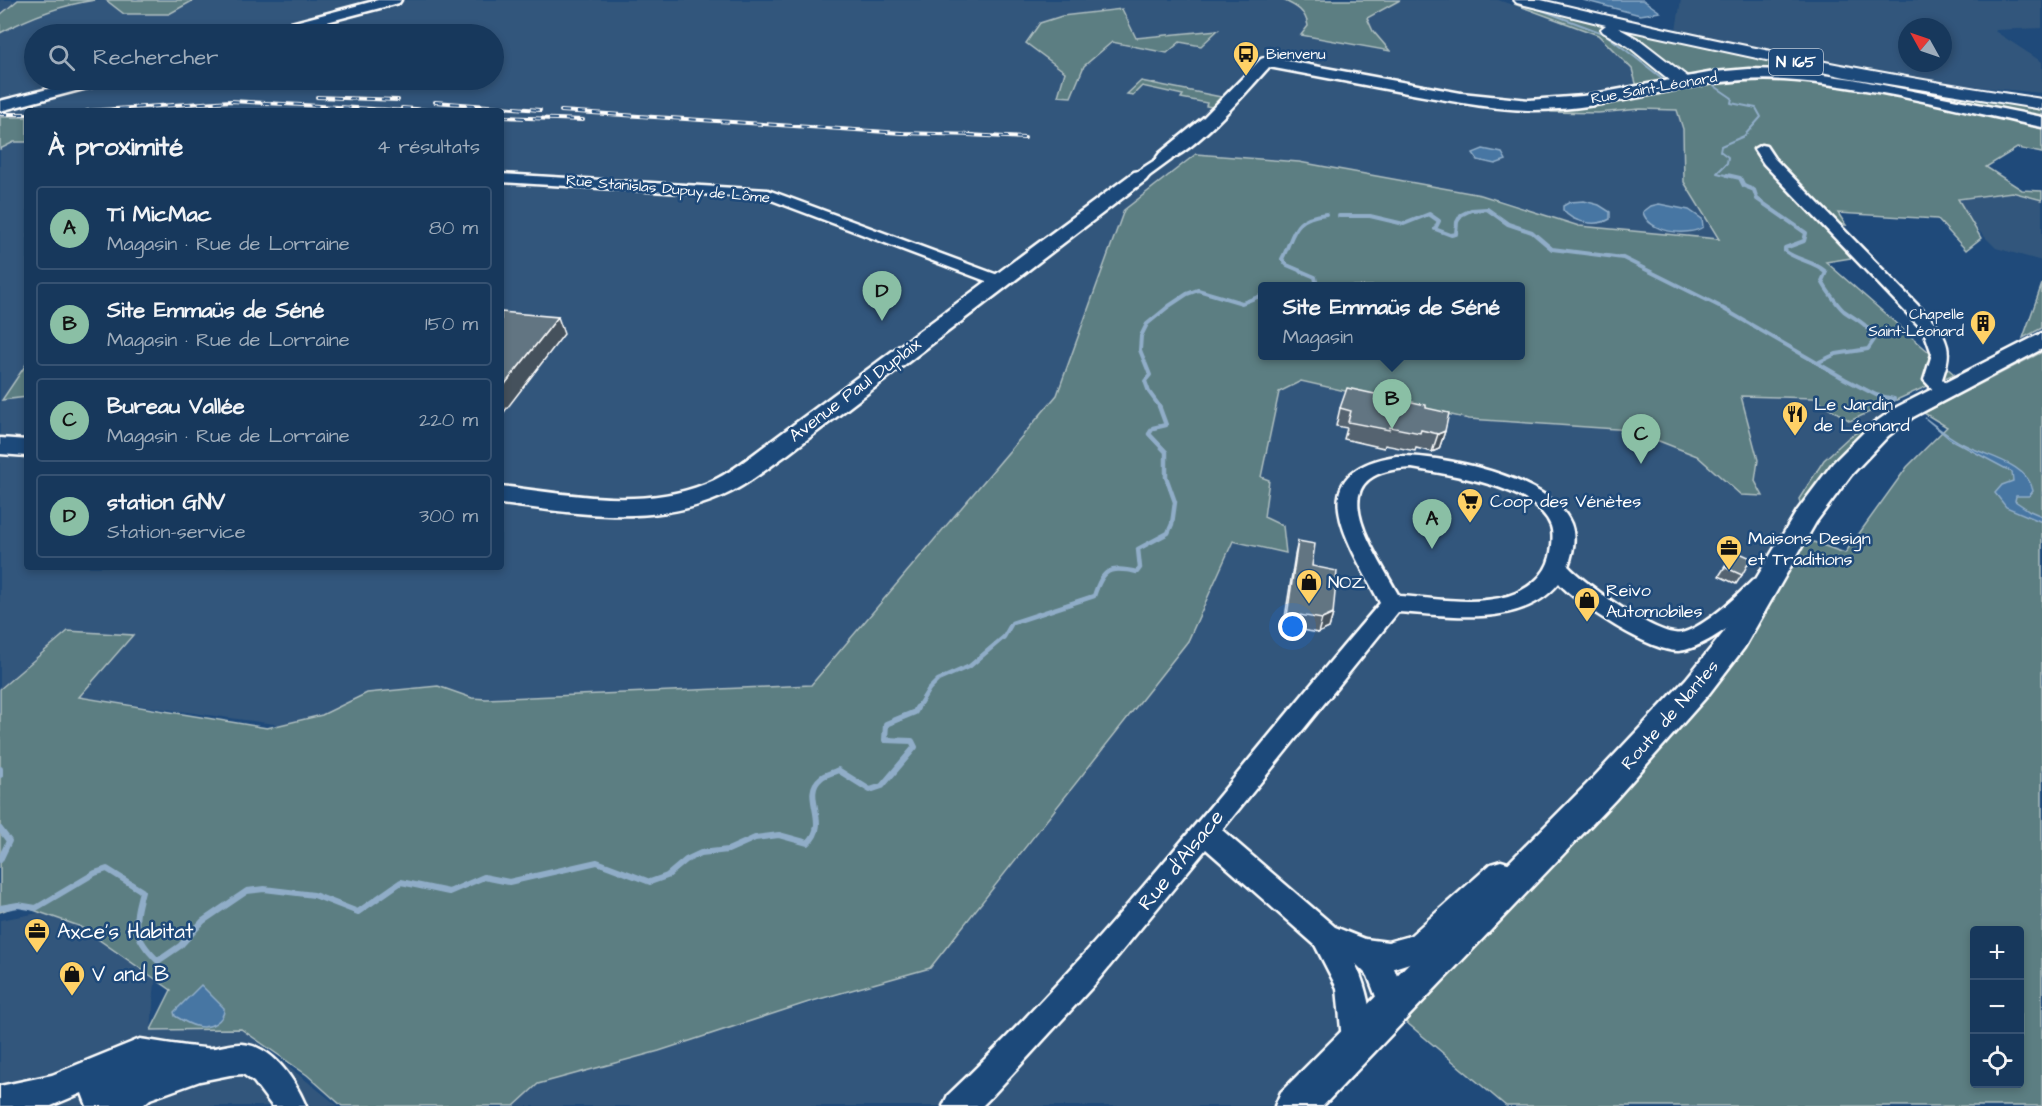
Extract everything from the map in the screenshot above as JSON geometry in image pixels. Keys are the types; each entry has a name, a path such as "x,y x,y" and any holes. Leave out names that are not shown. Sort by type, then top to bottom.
{"highway":[{"name":"N 165","path":"1522,0 1809,61 1924,82 2042,99"},
{"name":"N 165","path":"1546,4 1797,63 2042,104"},
{"path":"1546,4 1622,36 1683,82"}],"main road":[{"path":"304,24 394,0"},
{"name":"Rue Saint-Léonard","path":"1166,157 1210,121 1266,62 1461,98 1507,104 1575,102 1683,82 1749,74 1811,77 2042,122"},
{"path":"0,106 62,90"},
{"name":"Avenue Paul Duplaix","path":"504,495 639,508 678,502 715,490 741,476 779,448 1140,176"},
{"name":"Route de Nantes","path":"1295,1106 1566,828 1697,687 1734,640 1806,517 1842,469 1879,431 1910,408 2039,345"},
{"path":"0,446 24,448"}],"street":[{"path":"1761,149 1785,178 1931,329 1941,347 1941,363 1933,380 1944,391"},
{"name":"Avenue Paul Duplaix","path":"1140,176 1166,157"},
{"name":"Rue Stanislas Dupuy de Lôme","path":"504,178 768,194 1000,281"},
{"path":"1384,463 1424,465 1510,485 1533,495 1551,511 1560,525 1562,550 1558,568 1541,589 1508,604 1487,607 1392,604 1357,535 1348,512 1349,494 1353,482 1361,473 1384,463"},
{"path":"1558,568 1576,587 1650,634 1679,642 1690,639 1729,614 1774,573"},
{"name":"Rue d'Alsace","path":"959,1106 1058,1006 1392,604"},
{"path":"1204,831 1325,936 1364,953 1388,956 1418,947 1541,838 1566,828"},
{"path":"1325,936 1351,986 1358,1040"},
{"path":"1364,953 1379,967 1393,1005"},
{"path":"0,1102 53,1090 132,1055 146,1055 206,1063 242,1059 253,1062 263,1069 290,1106"},
{"path":"118,1097 153,1070 153,1064 146,1055"},
{"path":"117,1063 102,1078 118,1097"},
{"path":"53,1090 118,1097 206,1063"}],"shaded area":[{"path":"0,0 1283,0 1299,8 1307,17 1308,26 1302,34 1389,50 1373,31 1367,18 1400,0 1498,0 1598,35 1632,69 1639,95 1551,112 1677,109 1683,129 1684,182 1720,239 1579,226 1496,198 1124,210 1057,395 811,685 486,699 282,725 78,697 68,631 0,689"},
{"path":"1583,0 1643,0 1660,12 1640,15"},
{"path":"1681,0 2042,0 2042,28 1993,30 2042,62 2042,93 1971,86 1872,70 1676,30"},
{"path":"1483,149 1502,153 1506,160 1495,164 1478,160 1473,153"},
{"path":"2012,192 2042,200 2042,261 1996,248 1974,226 1958,199"},
{"path":"1584,201 1599,205 1610,212 1610,219 1598,223 1579,221 1563,210 1563,206 1570,202"},
{"path":"1659,204 1689,210 1702,219 1703,227 1688,232 1679,232 1660,229 1652,225 1643,212"},
{"path":"1301,381 1469,419 1631,430 1697,456 1741,494 1763,495 1755,481 1758,460 1740,396 1814,398 1849,421 1881,406 1900,421 1840,480 1753,627 1277,1106 514,1106 538,1084 930,968 1188,641 1233,541 1263,517 1269,481 1261,477 1279,392"},
{"path":"1925,418 1944,433 2015,467 2024,474 2033,491 2029,496 2016,496 2015,501 2042,516 2042,522 2006,507 1995,493 2002,485 2013,481 2012,472 1950,439"},
{"path":"61,909 155,981 151,1030 241,1029 338,1106 0,1106 0,920"},
{"path":"201,985 224,1008 222,1017 206,1027 188,1023 175,1016 174,1012"}],"green space":[{"path":"18,0 95,0 46,12 0,33 0,15"},
{"path":"106,0 194,0 169,14 124,14"},
{"path":"1283,0 1400,0 1367,18 1373,31 1390,51 1301,35 1308,26 1305,16 1296,7"},
{"path":"1514,4 1815,69 2042,106 2042,153 2017,148 1986,167 2022,190 2042,191 2042,200 2012,192 1958,199 1981,238 1966,250 1937,219 1838,213 1846,225 1824,223 1857,257 1826,262 1954,374 1850,421 1814,398 1741,396 1758,460 1755,481 1763,496 1741,495 1697,456 1631,430 1469,419 1301,381 1279,392 1261,477 1269,480 1264,517 1283,526 1286,553 1233,541 1188,641 930,968 809,1002 659,1051 538,1084 514,1106 342,1106 307,1075 241,1029 151,1030 171,990 79,926 19,905 0,912 0,689 68,631 133,635 79,697 267,728 322,715 367,693 438,686 472,698 486,699 811,685 1057,395 1124,210 1196,154 1299,162 1481,195 1579,226 1719,239 1684,182 1683,129 1677,110 1640,109 1598,113 1551,112 1548,108 1639,94 1632,69 1598,35"},
{"path":"1122,9 1136,38 1218,30 1201,46 1180,42 1167,53 1112,42 1084,66 1071,97 1058,96 1065,72 1026,43 1040,23 1062,16"},
{"path":"1141,81 1221,97 1212,107 1206,106 1207,103 1181,98 1183,95 1142,86 1133,95 1127,94"},
{"path":"0,117 24,117 24,142 14,142 0,149"},
{"path":"2042,284 2042,328 2023,338"},
{"path":"2042,352 2042,1106 1506,1106 1381,1001 1436,984 1802,538 1845,553 1907,467 1947,427 1924,413"},
{"path":"24,367 24,397 2,400"},
{"path":"1873,422 1806,502 1800,503 1799,499 1824,460 1849,437"}],"building":[{"path":"504,312 558,317 504,385"},
{"path":"1347,388 1426,405 1426,408 1449,413 1445,431 1438,434 1421,430 1420,433 1348,422 1351,411 1340,408"},
{"name":"NOZ","path":"1298,541 1315,544 1312,566 1337,571 1333,614 1322,619 1300,615 1298,625 1286,623"},
{"path":"1735,551 1751,558 1742,575 1724,567"}],"waterway":[{"path":"1536,8 1605,34 1662,78"},
{"path":"1713,85 1732,98 1731,103 1756,108 1761,117 1744,136 1721,146 1720,151 1728,157 1727,163 1717,173 1734,177"},
{"path":"1727,175 1740,178 1744,186 1754,190 1757,199 1806,233 1804,241 1785,248 1785,251 1826,272 1822,281 1832,297 1844,311 1862,323 1872,334 1874,340 1868,349 1836,354 1819,362"},
{"path":"1339,216 1370,216 1404,224 1429,214 1439,221 1435,229 1451,235 1456,234 1457,222 1461,215 1471,210 1487,209 1508,224 1532,232 1552,249 1623,258 1719,306"},
{"path":"1316,282 1315,277 1287,265 1282,259 1300,223 1306,219 1326,214"},
{"path":"1160,407 1149,392 1145,381 1150,375 1140,350 1141,336 1147,324 1169,306 1187,294 1198,290 1242,303 1258,297"},
{"path":"1722,308 1845,379 1876,395 1894,399"},
{"path":"916,710 929,689 938,680 970,666 1004,637 1012,623 1094,596 1101,580 1108,572 1120,569 1137,572 1140,568 1138,549 1168,533 1172,524 1175,502 1166,477 1166,452 1149,434 1153,428 1166,425 1159,406"},
{"path":"0,908 18,905 36,908 95,873 107,869 142,891 137,912 137,929 143,944 158,961 180,946 203,921 247,891 264,889 314,895 358,912 401,882 449,892 484,877 509,882 597,862 650,882 667,876 686,860 701,853 728,850 755,838 779,835 808,843 817,826 813,792 815,785 823,777 838,770 870,790 882,786 915,747 912,741 885,740 886,724 916,710"},
{"path":"0,769 0,775"},
{"path":"0,829 9,841 0,860"}],"railway":[{"path":"317,97 398,100"},
{"path":"130,108 231,101 356,108"},
{"path":"435,102 540,110"},
{"path":"561,111 902,133 974,135"},
{"path":"0,114 24,114"},
{"path":"504,117 583,120"},
{"path":"968,135 1025,138"}],"place":[{"name":"Bienvenu","path":"1246,77"},
{"name":"station GNV","path":"882,321"},
{"name":"Chapelle Saint-Léonard","path":"1983,346"},
{"name":"Site Emmaüs de Séné","path":"1392,429"},
{"name":"Le Jardin de Léonard","path":"1795,437"},
{"name":"Bureau Vallée","path":"1641,464"},
{"name":"Coop des Vénètes","path":"1470,524"},
{"name":"Ti MicMac","path":"1432,549"},
{"name":"Maisons Design et Traditions","path":"1729,571"},
{"name":"NOZ","path":"1309,605"},
{"name":"Reivo Automobiles","path":"1587,623"},
{"name":"Axce's Habitat","path":"37,954"},
{"name":"V and B","path":"72,997"}]}
